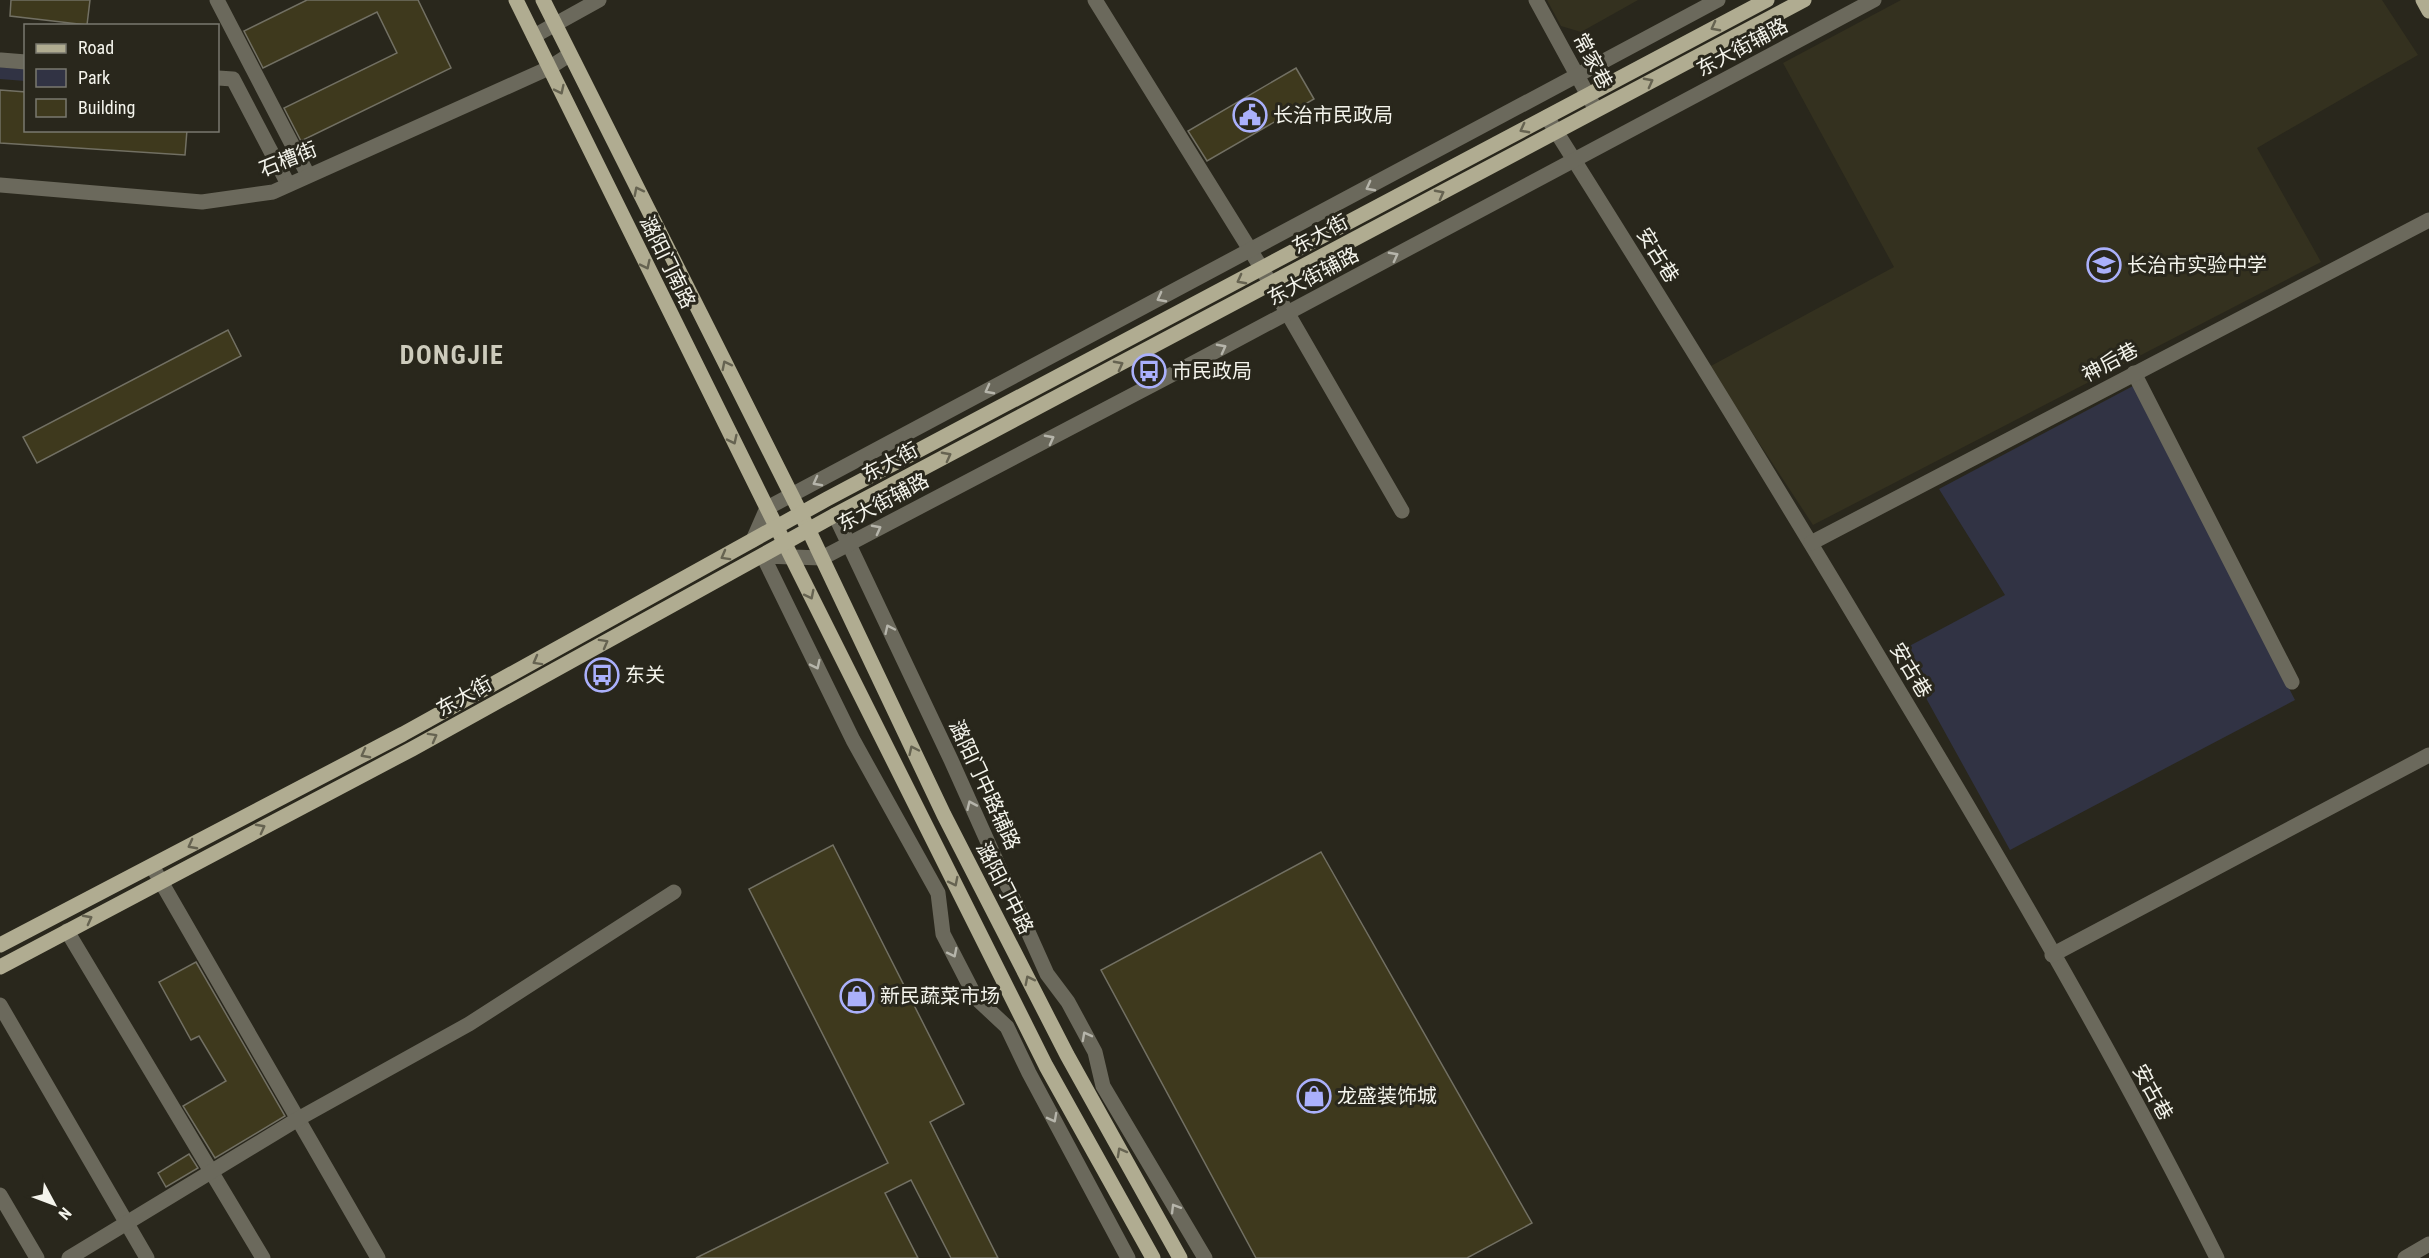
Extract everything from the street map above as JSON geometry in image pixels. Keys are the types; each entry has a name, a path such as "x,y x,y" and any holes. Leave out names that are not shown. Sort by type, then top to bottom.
{"main road":[{"name":"潞阳门南路","path":"516,0 784,543"},
{"name":"潞阳门南路","path":"543,0 809,530"},
{"name":"东大街","path":"0,945 403,734 776,527 1767,0"},
{"name":"东大街","path":"0,967 412,749 836,515 1804,0"},
{"path":"2422,0 2429,11"},
{"name":"潞阳门中路","path":"809,530 955,836 1068,1055 1180,1258"},
{"path":"784,543 1046,1066 1153,1258"}],"street":[{"path":"217,0 308,175"},
{"path":"534,36 599,0"},
{"path":"1095,0 1251,250 1402,511"},
{"name":"常家巷","path":"1536,0 1596,110"},
{"path":"753,540 767,508 1718,0"},
{"name":"东大街辅路","path":"763,556 822,558 1874,0"},
{"name":"石槽街","path":"0,185 202,202 273,192 549,68 569,55"},
{"path":"1,60 24,62"},
{"path":"219,78 233,79 288,184"},
{"name":"安古巷","path":"1547,117 1811,543 1984,833 2176,1176 2217,1258"},
{"name":"神后巷","path":"1811,543 2429,220"},
{"path":"2134,373 2292,682"},
{"name":"潞阳门中路辅路","path":"836,515 951,760 1047,974 1068,1002 1095,1052 1103,1086 1205,1258"},
{"path":"763,556 853,740 938,893 943,934 971,989 976,998 1007,1027 1128,1258"},
{"path":"2052,954 2429,755"},
{"path":"152,866 378,1258"},
{"path":"69,1258 298,1119 469,1024 674,892"},
{"path":"67,931 263,1258"},
{"path":"0,1005 147,1258"},
{"path":"0,1195 37,1258"},
{"path":"2405,1258 2429,1244"}],"shaded area":[{"path":"1547,0 1638,0 1581,32 1561,26"},
{"name":"长治市实验中学","path":"1901,0 2382,0 2418,55 2257,148 2321,262 1813,525 1709,367 1894,267 1783,63"}],"green space":[{"path":"0,67 24,69 24,81 0,79"},
{"path":"2133,386 2295,700 2010,850 1900,651 2005,595 1939,489"}],"building":[{"path":"11,0 90,0 87,24 10,16"},
{"path":"307,0 418,0 451,68 301,141 284,108 397,53 377,12 263,68 244,31"},
{"name":"长治市民政局","path":"1296,68 1314,99 1207,161 1188,131"},
{"path":"0,90 24,92 24,132 187,132 185,155 0,143"},
{"path":"228,330 241,356 37,463 23,437"},
{"name":"新民蔬菜市场","path":"833,845 964,1104 930,1122 998,1258 951,1258 911,1180 885,1193 918,1258 696,1258 888,1163 749,889"},
{"name":"龙盛装饰城","path":"1321,852 1532,1223 1467,1258 1256,1258 1101,970"},
{"path":"196,962 285,1116 215,1158 183,1106 226,1081 199,1036 191,1040 159,982"},
{"path":"189,1154 198,1168 166,1187 158,1173"}],"place":[{"name":"长治市民政局","path":"1250,115"},
{"name":"长治市实验中学","path":"2104,265"},
{"name":"市民政局","path":"1149,371"},
{"name":"东关","path":"602,675"},
{"name":"新民蔬菜市场","path":"857,996"},
{"name":"龙盛装饰城","path":"1314,1096"}],"district":[{"name":"DONGJIE","path":"452,355"}]}
